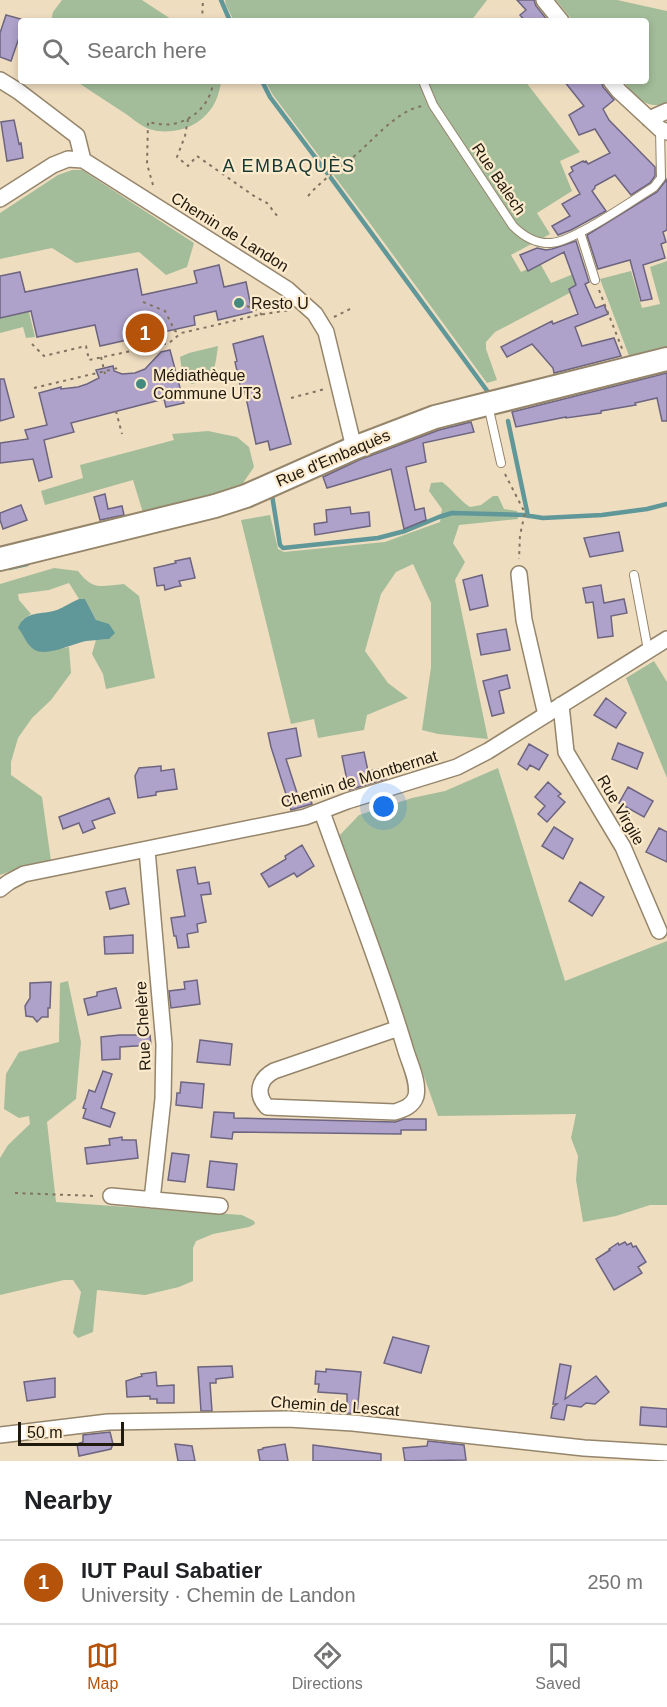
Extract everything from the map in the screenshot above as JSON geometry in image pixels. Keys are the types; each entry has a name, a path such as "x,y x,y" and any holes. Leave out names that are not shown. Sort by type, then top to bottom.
{"street":[{"path":"544,0 559,18"},
{"path":"0,80 77,135 83,160 68,159 53,165 0,199"},
{"path":"613,84 659,127 667,111"},
{"name":"Chemin de Landon","path":"83,160 287,289 315,314 327,332 354,447"},
{"name":"Rue d'Embaquès","path":"0,559 215,506 246,496 354,447 435,417 667,358"},
{"path":"519,574 524,620 546,715"},
{"name":"Chemin de Montbernat","path":"0,889 24,874 305,817 347,801 457,767 488,751 667,639"},
{"name":"Rue Virgile","path":"561,705 566,752 623,847 659,931"},
{"path":"322,812 399,1028 416,1082 416,1094 406,1108 395,1112 267,1107 263,1103 260,1095 262,1081 274,1071 399,1028"},
{"name":"Rue Chelère","path":"147,850 165,1073 152,1200"},
{"path":"111,1196 220,1206"},
{"name":"Chemin de Lescat","path":"0,1435 108,1422 288,1419 353,1423 584,1448 667,1453"}],"lane":[{"name":"Rue Balech","path":"424,84 433,105 513,226 530,239 549,243 558,242 580,232 654,187 661,178 659,127"},
{"path":"580,232 595,280"},
{"path":"488,404 501,463"},
{"path":"634,575 648,651"}],"path":[{"path":"202,18 203,0"},
{"path":"159,208 147,164 147,122 175,124 188,119 201,110 212,84"},
{"path":"308,196 318,184 402,115 416,107 433,105"},
{"path":"188,119 185,136 177,157 180,161 188,166 197,156 254,196 267,202 278,217"},
{"path":"595,280 630,368"},
{"path":"143,302 165,311 176,331 181,333"},
{"path":"32,344 44,356 86,346 89,360 170,343 181,333 260,315 258,310 247,306"},
{"path":"332,317 350,309"},
{"path":"101,357 105,373"},
{"path":"34,388 105,373 117,368"},
{"path":"291,398 325,389"},
{"path":"116,411 122,434"},
{"path":"501,463 505,477 525,513 520,535 519,574"},
{"path":"15,1193 111,1196"}],"green space":[{"path":"62,0 142,0 169,18 52,18 53,12"},
{"path":"225,0 487,0 473,18 232,18"},
{"path":"556,0 617,0 667,11 667,104 646,103 626,84 649,84 649,18 571,18"},
{"path":"81,84 221,84 215,103 206,116 183,129 166,132 149,129"},
{"path":"267,84 527,84 580,152 560,161 572,191 537,213 550,234 511,255 521,272 540,263 551,283 576,273 581,287 495,332 486,342 486,349 497,380 487,383"},
{"path":"72,170 82,170 194,243 187,267 166,275 139,252 76,263 52,248 0,259 0,213 58,175"},
{"path":"667,261 667,352 631,361 600,279 631,271 642,308 660,304 650,267"},
{"path":"29,312 35,337 26,338 23,327 0,333 0,318"},
{"path":"218,346 212,372 205,379 191,384 182,372 180,357"},
{"path":"208,431 237,437 249,447 254,467 239,489 144,516 133,480 45,505 41,491 83,478 80,465 174,440 172,434"},
{"path":"442,482 470,507 481,505 493,496 498,496 504,509 517,511 518,519 459,525 453,543 465,562 455,580 488,739 438,734 422,730 431,667 431,603 413,564 396,572 381,594 365,651 388,683 408,698 367,715 364,730 318,738 314,719 291,724 241,520 270,515 278,549 284,552 385,542 440,522 442,509 429,491 431,483"},
{"path":"54,568 78,571 88,582 98,586 124,584 139,596 155,678 106,689 103,674 92,654 96,640 109,639 85,599 79,599 69,583 49,590 18,594 19,600 31,614 22,620 26,639 42,652 69,647 71,673 18,738 11,762 11,775 42,797 51,861 27,865 0,875 0,584"},
{"path":"654,661 667,682 667,778 626,678"},
{"path":"498,768 565,981 667,941 667,1205 650,1205 616,1216 583,1222 576,1180 578,1156 571,1138 576,1114 438,1116 339,836 359,815 412,798 445,791"},
{"path":"68,981 81,1042 76,1099 47,1122 56,1202 242,1215 254,1221 255,1224 213,1234 196,1241 193,1248 193,1281 179,1287 145,1295 97,1290 93,1332 78,1338 73,1333 81,1292 73,1280 64,1280 0,1295 0,1158 8,1145 30,1124 29,1116 19,1118 4,1109 6,1074 19,1052 59,1042 60,983"}],"water":[{"path":"79,599 85,599 96,620 109,624 115,633 109,639 86,641 46,652 40,652 30,646 18,628 25,618 57,610"}],"building":[{"path":"517,0 534,0 546,18 522,18 520,15 526,10"},
{"path":"6,15 18,18 18,41 11,61 0,57 0,33"},
{"path":"566,84 602,84 614,100 603,109 609,120 655,167 655,176 650,183 631,195 615,175 595,186 592,191 606,211 558,235 552,226 570,216 562,204 580,194 569,174 573,171 571,167 583,161 588,164 610,153 595,129 579,135 569,115 584,106"},
{"path":"14,120 23,158 7,161 1,122"},
{"path":"667,179 667,230 663,232 666,242 661,244 665,258 643,265 652,299 641,301 630,260 598,269 587,235 657,192"},
{"path":"576,241 589,282 585,284 595,307 604,305 608,314 575,327 582,346 614,338 621,356 554,373 553,368 532,344 507,357 501,347 552,321 553,324 578,314 569,289 576,285 564,252 528,271 520,255 537,248 552,249"},
{"path":"219,265 224,287 246,282 252,312 218,320 216,311 194,316 195,325 100,346 95,325 37,337 31,311 0,318 0,276 20,272 25,292 137,269 142,295 197,283 194,271"},
{"path":"263,336 291,444 270,450 268,441 256,444 244,388 241,389 233,344"},
{"path":"170,350 184,403 166,407 164,399 71,423 74,432 44,440 52,477 39,481 33,459 0,463 0,443 28,439 25,430 47,425 39,393 61,387 61,389 87,384 99,378 96,370 113,366 114,371 122,374 135,373 145,369 161,352"},
{"path":"667,373 667,421 662,421 657,398 635,403 636,405 601,411 601,413 516,427 512,412"},
{"path":"0,379 4,379 14,417 0,421"},
{"path":"471,422 474,432 423,443 426,462 406,467 415,510 424,508 426,520 404,529 391,469 327,488 323,477 359,460 439,430"},
{"path":"105,494 108,509 122,506 124,515 100,520 94,497"},
{"path":"21,505 27,520 3,529 0,513"},
{"path":"350,507 351,514 369,512 370,526 315,535 314,524 327,522 326,510"},
{"path":"619,532 623,551 590,557 584,538"},
{"path":"190,558 195,578 179,581 181,586 165,590 164,585 157,586 154,568"},
{"path":"482,575 488,606 470,610 463,580"},
{"path":"601,585 604,603 624,599 627,613 611,616 613,636 598,638 593,602 586,603 583,588"},
{"path":"506,629 510,650 481,655 477,634"},
{"path":"507,675 510,688 499,691 504,713 492,716 483,681"},
{"path":"606,698 626,713 616,728 594,715"},
{"path":"296,728 301,756 286,759 298,796 309,792 312,804 291,810 268,733"},
{"path":"618,743 643,753 637,769 612,759"},
{"path":"529,744 548,755 539,770 530,765 527,770 518,764"},
{"path":"364,752 368,771 384,768 386,779 349,790 342,756"},
{"path":"161,766 161,771 174,769 177,789 138,798 135,776 139,768"},
{"path":"548,782 561,794 558,796 565,802 547,822 538,814 545,806 535,797"},
{"path":"628,787 653,801 644,817 619,803"},
{"path":"109,798 115,813 92,821 95,828 83,833 79,823 63,829 59,817"},
{"path":"554,827 573,839 563,859 542,846"},
{"path":"659,828 667,832 667,862 646,852"},
{"path":"302,845 314,866 297,877 294,873 269,887 261,874 286,859 285,856"},
{"path":"195,867 198,884 209,882 211,894 201,895 206,922 197,924 198,932 187,934 189,947 178,948 171,918 185,916 177,870"},
{"path":"580,882 604,897 592,916 569,901"},
{"path":"125,888 129,904 110,909 106,892"},
{"path":"133,935 133,953 105,954 104,937"},
{"path":"197,980 200,1004 171,1008 169,991 185,989 184,982"},
{"path":"51,982 48,1017 42,1017 37,1022 33,1017 26,1016 25,1006 30,998 30,983"},
{"path":"116,988 121,1008 88,1015 84,999 97,996 97,992"},
{"path":"150,1035 151,1045 120,1047 120,1059 102,1060 101,1037"},
{"path":"200,1040 232,1044 230,1065 197,1062"},
{"path":"103,1071 112,1074 101,1108 115,1113 110,1127 83,1118 86,1109 83,1108 89,1090 95,1092"},
{"path":"181,1082 204,1084 202,1108 176,1105"},
{"path":"214,1112 234,1113 234,1118 395,1122 404,1119 426,1119 426,1130 401,1130 401,1134 233,1132 232,1139 211,1137"},
{"path":"122,1137 122,1140 136,1140 138,1158 87,1164 85,1148 110,1145 109,1139"},
{"path":"172,1153 189,1155 185,1182 168,1180"},
{"path":"210,1161 237,1164 234,1190 207,1187"},
{"path":"625,1242 627,1245 631,1243 633,1247 636,1246 646,1262 638,1267 642,1273 614,1290 596,1259 618,1243 619,1245"},
{"path":"393,1337 429,1346 421,1373 384,1363"},
{"path":"560,1364 571,1366 565,1399 596,1376 609,1392 595,1404 586,1403 581,1407 567,1405 564,1420 551,1418 553,1407 557,1404 553,1404"},
{"path":"232,1366 233,1377 216,1379 216,1383 210,1383 212,1411 201,1411 198,1367"},
{"path":"326,1369 361,1372 357,1414 347,1413 347,1394 318,1392 319,1384 315,1384 316,1371 326,1372"},
{"path":"156,1372 157,1386 174,1385 174,1403 157,1403 157,1399 150,1399 150,1396 127,1397 126,1381 142,1376 141,1374"},
{"path":"55,1378 55,1397 27,1401 24,1382"},
{"path":"641,1407 667,1409 667,1427 640,1425"},
{"path":"110,1432 113,1444 111,1449 79,1456 77,1444 83,1442 83,1435"},
{"path":"428,1441 464,1445 466,1460 405,1461 403,1448 427,1446"},
{"path":"175,1444 192,1446 195,1461 178,1461"},
{"path":"285,1444 288,1461 260,1461 258,1450"},
{"path":"313,1445 381,1454 381,1461 313,1461"}],"waterway":[{"path":"221,0 229,18"},
{"path":"264,84 270,97 327,173"},
{"path":"331,178 488,392"},
{"path":"508,421 528,516"},
{"path":"269,496 272,495 280,545 283,548 378,538 405,531 452,513 524,515 543,518 602,515 667,504"},
{"path":"9,568 27,564"}],"place":[{"name":"Resto U","path":"239,303"},
{"name":"IUT Paul Sabatier","path":"145,333"},
{"name":"Médiathèque Commune UT3","path":"141,384"}],"district":[{"name":"A EMBAQUÈS","path":"289,166"}]}
